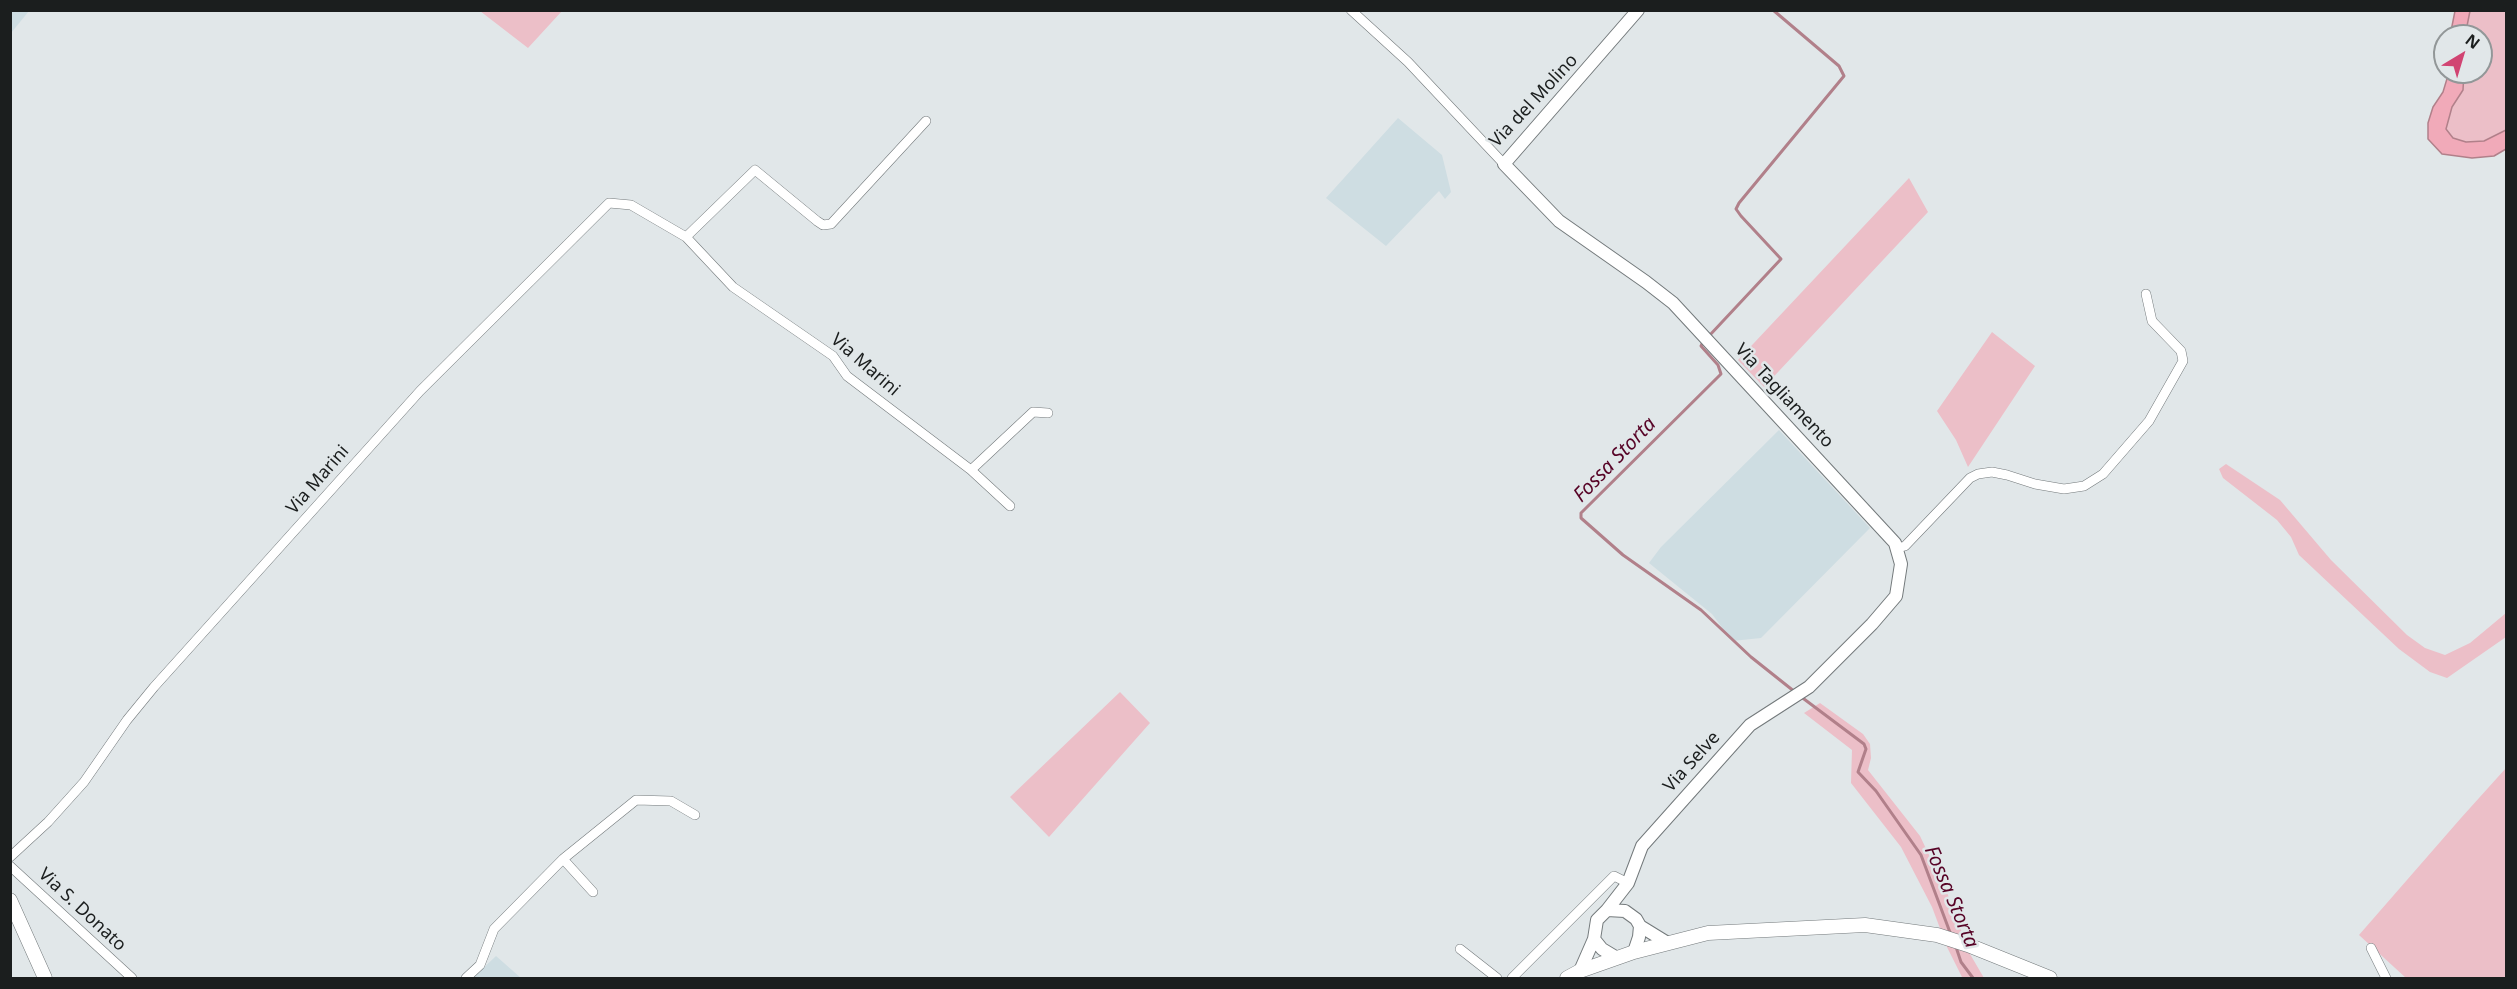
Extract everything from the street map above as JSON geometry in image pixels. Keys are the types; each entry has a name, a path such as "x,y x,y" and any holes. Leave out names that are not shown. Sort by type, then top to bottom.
{"main road":[{"path":"10,900 45,978"},
{"path":"1573,975 1634,951 1708,933 1865,925 1937,935 2050,978"}],"street":[{"name":"Via del Molino","path":"1351,10 1408,62 1504,164 1638,10"},
{"path":"686,237 755,170 820,224 831,224 926,121"},
{"name":"Via Tagliamento","path":"1504,164 1559,221 1660,291 1707,339 1897,548"},
{"name":"Via Marini","path":"10,857 48,822 84,782 127,720 154,687 420,390 609,203 631,205 686,237 732,287 833,356 847,376 971,470 1010,506"},
{"path":"1897,548 1905,546 1970,478 1978,474 1992,472 2064,489 2084,486 2098,480 2149,421 2183,360 2181,351 2152,321 2146,294"},
{"path":"971,470 1033,412 1048,414"},
{"name":"Via Selve","path":"1573,975 1594,939 1597,921 1628,883 1642,846 1750,725 1809,687 1872,624 1896,596 1900,564 1897,548"},
{"path":"466,978 480,965 494,929 563,859 636,800 671,801 694,815"},
{"path":"563,859 593,892"},
{"name":"Via S. Donato","path":"10,866 132,978"},
{"path":"1512,978 1614,876 1628,883"},
{"name":"Via Selve","path":"1628,883 1631,913 1640,926 1666,942"},
{"path":"1607,910 1631,913"},
{"path":"1634,951 1640,926"},
{"path":"1594,939 1602,949 1617,958"},
{"path":"2371,948 2386,978"},
{"path":"1460,949 1497,978"}],"shaded area":[{"path":"10,11 29,11 11,33"},
{"path":"480,11 562,11 528,48"},
{"path":"2455,11 2470,11 2467,24 2452,24"},
{"path":"2470,11 2506,11 2506,130 2484,141 2466,142 2453,138 2445,129 2452,107 2463,90 2463,84 2493,84 2493,24 2467,24"},
{"path":"2445,84 2463,84 2463,90 2452,107 2446,129 2453,138 2466,142 2484,141 2506,130 2506,149 2494,156 2472,158 2442,154 2428,139 2428,123 2433,107"},
{"path":"1398,118 1442,155 1451,192 1445,199 1439,191 1386,246 1326,198"},
{"path":"1909,178 1928,212 1764,387 1738,360"},
{"path":"1992,332 2035,366 1968,467 1956,440 1937,411"},
{"path":"1779,430 1870,528 1761,638 1732,641 1712,614 1649,563 1661,547"},
{"path":"2226,464 2280,500 2331,560 2407,635 2425,648 2445,655 2470,643 2506,613 2506,637 2447,678 2430,672 2399,649 2299,555 2291,537 2277,520 2223,478 2219,469"},
{"path":"1120,692 1150,723 1049,837 1010,797"},
{"path":"1820,703 1863,734 1870,744 1871,758 1868,770 1920,836 1948,895 1970,954 1984,978 1962,977 1947,947 1932,907 1901,847 1851,783 1852,750 1804,713"},
{"path":"2506,768 2506,978 2406,978 2359,935"},
{"path":"496,956 521,978 473,978"}],"waterway":[{"name":"Fossa Storta","path":"1709,336 1781,259 1741,216 1736,209 1739,203 1844,76 1839,66 1773,10"},
{"name":"Fossa Storta","path":"1704,340 1701,346 1718,365 1721,374 1581,513 1581,518 1623,555 1701,610 1751,657 1795,692"},
{"name":"Fossa Storta","path":"1800,696 1864,744 1866,749 1858,772 1876,791 1921,855 1951,935"},
{"name":"Fossa Storta","path":"1956,947 1961,962 1973,978"}]}
